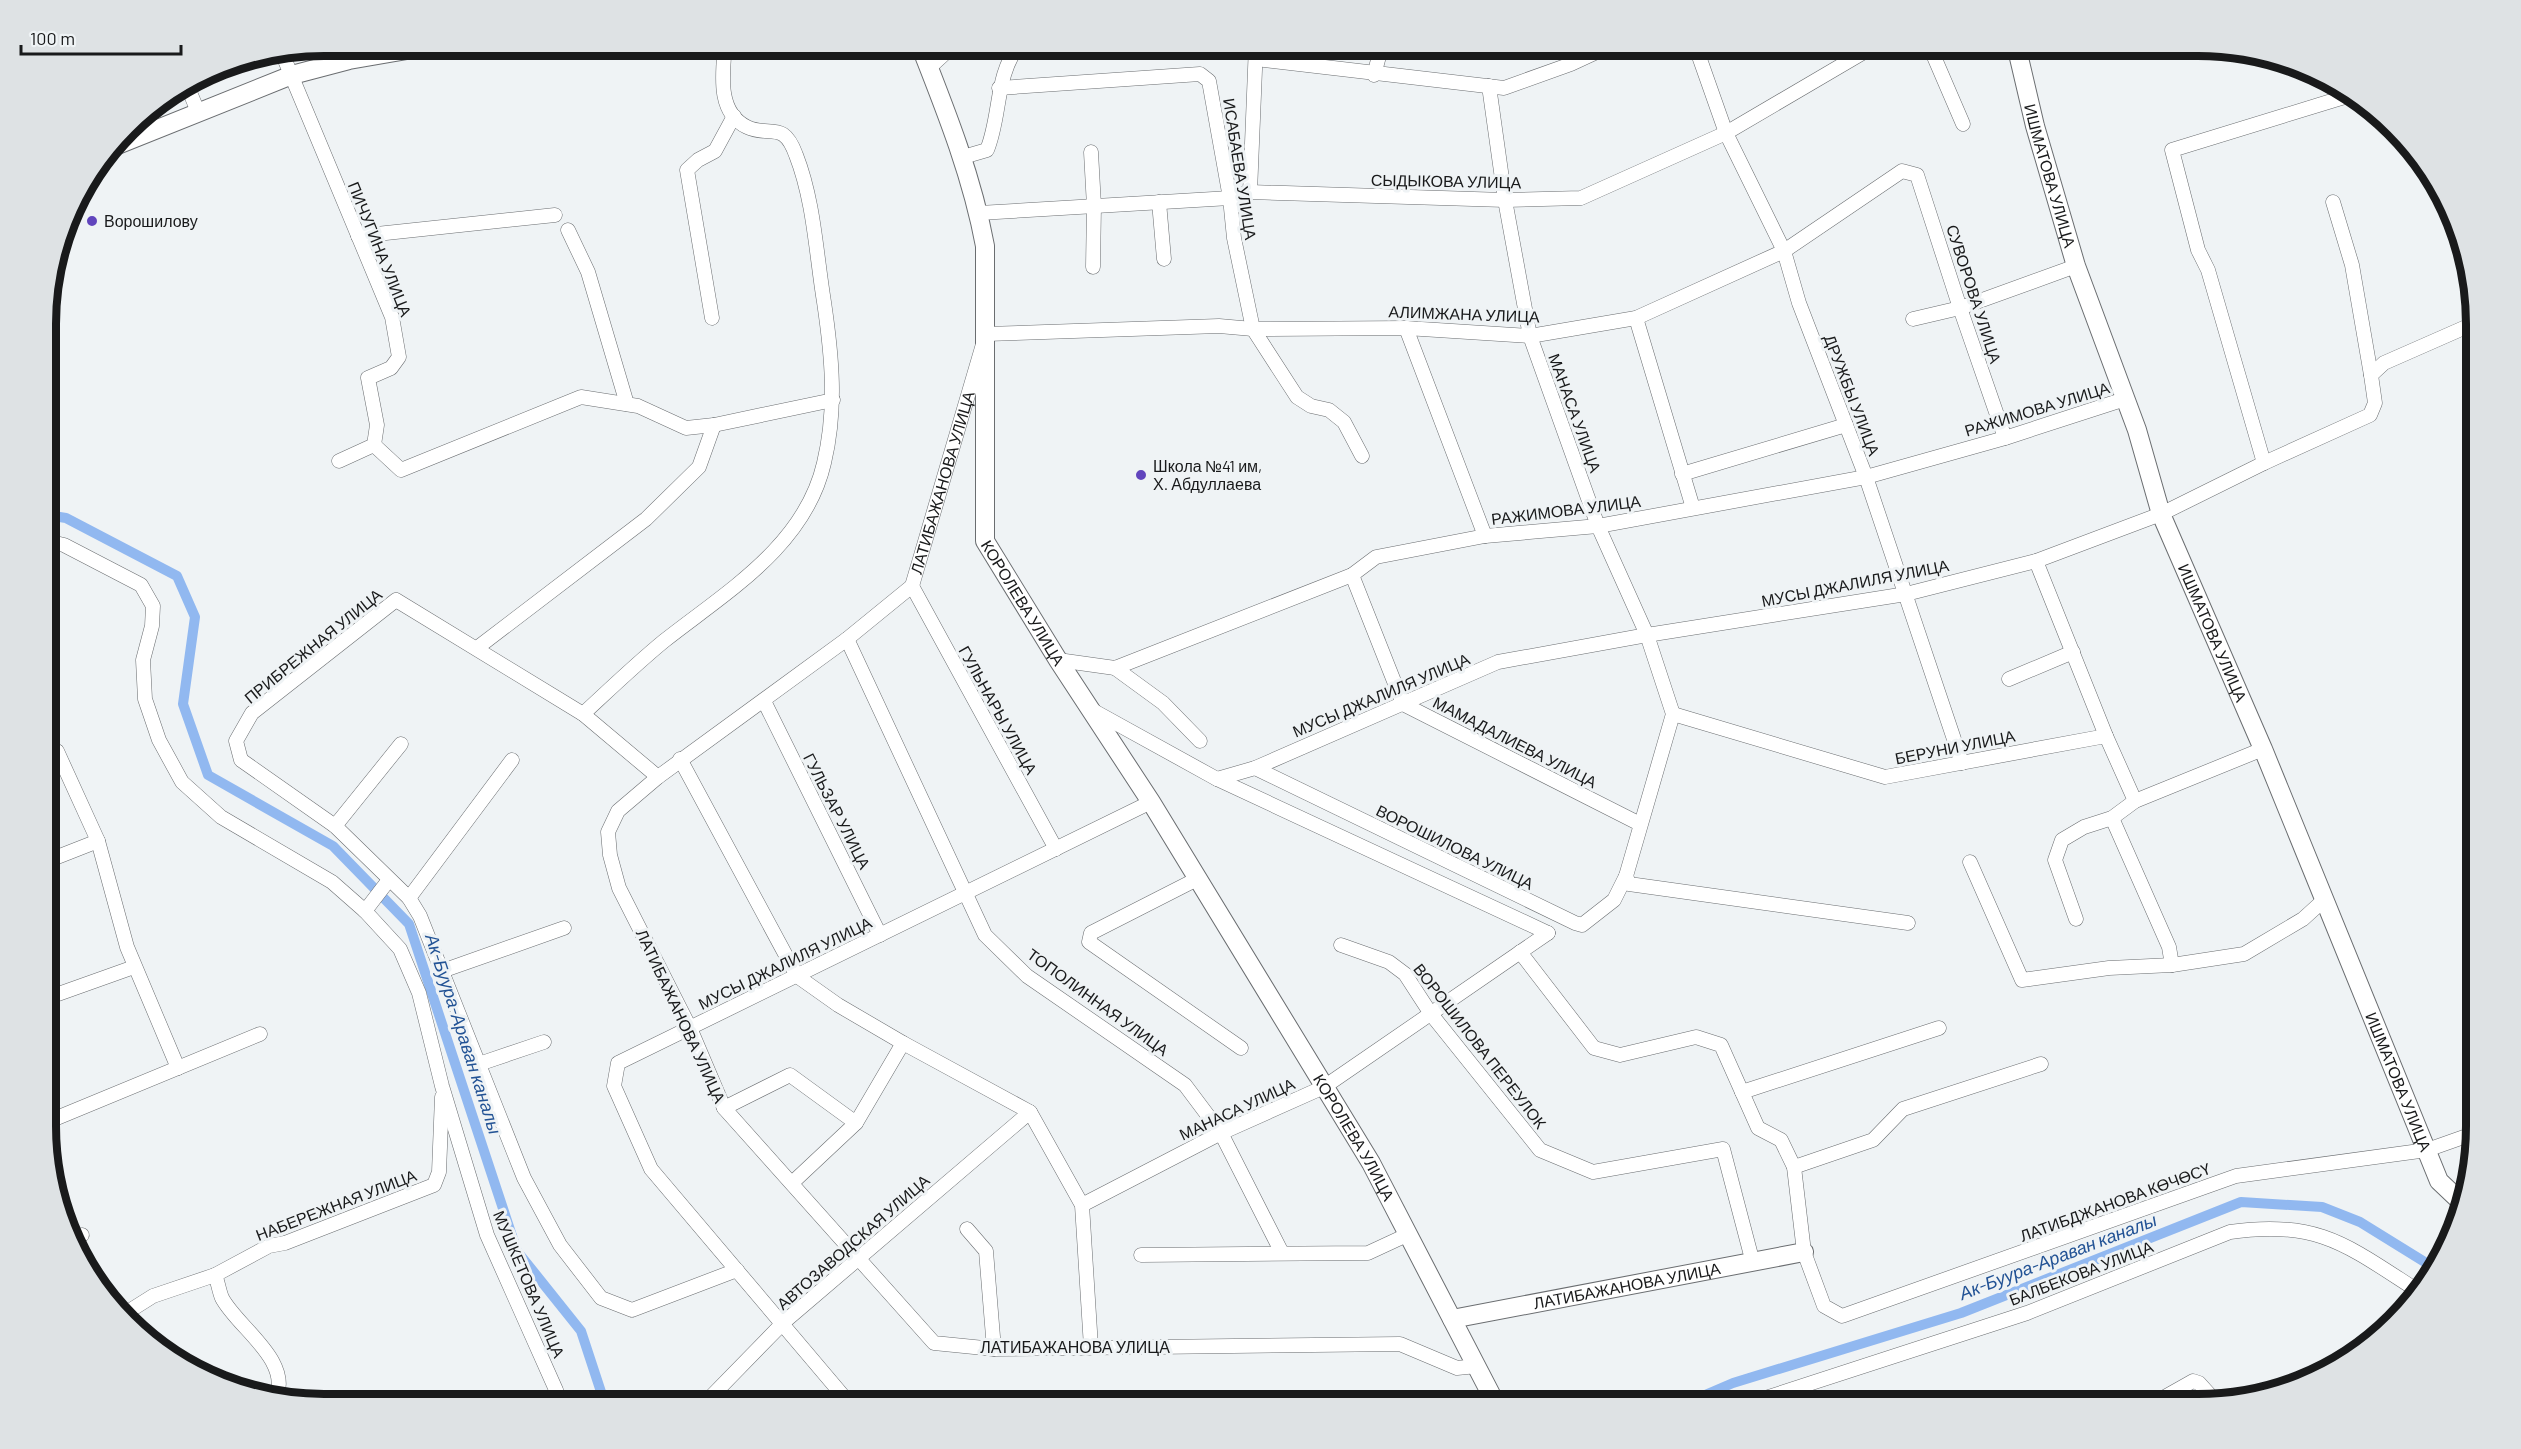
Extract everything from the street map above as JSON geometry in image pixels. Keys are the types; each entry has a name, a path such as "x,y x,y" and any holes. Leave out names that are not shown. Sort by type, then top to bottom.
{"street":[{"path":"128,141 292,75 379,56"},
{"path":"583,714 662,643 764,563 806,509 824,465 833,400 831,350 805,178 791,142 778,131 747,127 728,108 721,84 724,56"},
{"name":"КОРОЛЕВА УЛИЦА","path":"924,56 963,157 979,213 985,246 985,541 1058,660 1151,802 1371,1163 1491,1394"},
{"path":"929,68 942,56"},
{"path":"963,157 987,150 995,132 999,88 1011,56"},
{"path":"1250,192 1256,56"},
{"path":"1277,56 1374,75 1504,88 1588,56"},
{"path":"1374,75 1379,56"},
{"name":"ДРУЖБЫ УЛИЦА","path":"1699,56 1726,133 1784,251 1799,303 1866,477 1962,763"},
{"name":"СЫДЫКОВА УЛИЦА","path":"979,213 1230,198 1250,192 1505,200 1581,198 1726,133 1857,56"},
{"path":"1934,56 1963,124"},
{"name":"ИШМАТОВА УЛИЦА","path":"2019,56 2035,126 2076,266 2126,399 2161,514 2263,749 2439,1181 2455,1197"},
{"name":"ПИЧУГИНА УЛИЦА","path":"285,59 392,317 399,357 391,368 368,378 377,425 374,445"},
{"name":"ИСАБАЕВА УЛИЦА","path":"999,88 1200,75 1209,81 1230,198 1234,238 1252,329"},
{"name":"МАНАСА УЛИЦА","path":"1489,86 1505,200 1530,336 1598,526 1647,635 1673,714"},
{"path":"189,91 198,112"},
{"path":"2264,463 2208,270 2198,250 2172,150 2342,98"},
{"path":"712,318 687,170 698,160 708,157 715,151 734,116"},
{"path":"1091,152 1095,206 1093,267"},
{"name":"АЛИМЖАНА УЛИЦА","path":"986,334 1219,326 1252,329 1406,328 1530,336 1636,318 1784,251 1902,171"},
{"name":"СУВОРОВА УЛИЦА","path":"1902,171 1917,175 1960,308 2006,438"},
{"path":"1159,202 1164,259"},
{"name":"МУСЫ ДЖАЛИЛЯ УЛИЦА","path":"1216,779 1255,768 1498,662 1647,635 1906,594 2036,561 2161,514 2264,463 2370,415 2375,403 2352,265 2333,202"},
{"path":"358,236 555,215"},
{"path":"568,230 588,272 627,404"},
{"path":"1913,320 1960,308 2076,266"},
{"path":"1636,318 1692,508"},
{"path":"2371,375 2384,363 2466,327"},
{"path":"1406,328 1485,536"},
{"path":"1252,329 1297,397 1311,406 1329,410 1344,422 1362,456"},
{"name":"ЛАТИБАЖАНОВА УЛИЦА","path":"986,334 912,586 847,639 764,701 680,759 618,811 608,832 610,855 619,888 690,1028 724,1108 934,1343 994,1349 1400,1344 1457,1368 1477,1366"},
{"path":"339,461 374,445 401,470 581,397 638,406 686,428 714,425 833,400"},
{"name":"РАЖИМОВА УЛИЦА","path":"1058,660 1115,668 1352,574 1376,557 1485,536 1598,526 1866,477 2006,438 2126,399"},
{"path":"477,648 646,519 699,467 714,425"},
{"path":"1682,474 1846,425"},
{"name":"МУШКЕТОВА УЛИЦА","path":"56,543 64,545 141,585 153,606 152,626 143,660 145,699 159,740 182,782 220,817 332,882 365,911 400,949 419,993 442,1086 487,1235 556,1394"},
{"path":"2036,561 2106,736 2135,801"},
{"path":"1352,574 1403,704"},
{"name":"ГУЛЬНАРЫ УЛИЦА","path":"912,586 1056,849"},
{"name":"ПРИБРЕЖНАЯ УЛИЦА","path":"658,777 583,714 396,600 252,713 236,741 241,760 335,826 388,881 408,898 420,916 524,1178 560,1245 601,1298 632,1310 737,1270"},
{"name":"ТОПОЛИННАЯ УЛИЦА","path":"847,639 985,935 1027,976 1185,1085 1221,1133 1282,1253"},
{"path":"2009,679 2073,652"},
{"path":"1115,668 1163,703 1200,741"},
{"name":"ГУЛЬЗАР УЛИЦА","path":"764,701 880,935"},
{"name":"МАМАДАЛИЕВА УЛИЦА","path":"1403,704 1640,824"},
{"path":"1092,710 1216,779"},
{"path":"1673,714 1626,876 1629,884 1908,923"},
{"name":"БЕРУНИ УЛИЦА","path":"1673,714 1885,777 2106,736"},
{"path":"335,826 401,744"},
{"path":"2076,918 2055,860 2062,840 2084,827 2112,818 2135,801 2263,749"},
{"path":"57,751 98,841 134,967 178,1068"},
{"path":"680,759 797,976 838,1005 903,1043 1030,1112 1082,1205 1091,1347"},
{"path":"408,898 512,760"},
{"name":"ВОРОШИЛОВА УЛИЦА","path":"1255,768 1575,923 1582,925 1614,900 1626,876"},
{"name":"МАНАСА УЛИЦА","path":"1082,1205 1221,1133 1324,1087 1548,933 1216,779"},
{"name":"МУСЫ ДЖАЛИЛЯ УЛИЦА","path":"842,1394 784,1323 651,1169 614,1086 618,1063 1151,802"},
{"path":"2112,818 2169,947 2172,964"},
{"path":"56,857 98,841"},
{"path":"1970,862 2022,980 2244,954 2303,919 2325,899"},
{"path":"1197,879 1091,933 1089,942 1241,1048"},
{"path":"365,911 388,881"},
{"path":"442,972 564,928"},
{"name":"ВОРОШИЛОВА ПЕРЕУЛОК","path":"1341,945 1389,962 1405,974 1431,1014 1540,1150 1593,1172 1723,1149 1753,1263"},
{"path":"1520,952 1594,1048 1620,1055 1696,1037 1721,1045 1758,1128 1781,1140 1794,1167 1804,1252"},
{"path":"56,995 134,967"},
{"path":"1742,1092 1939,1028"},
{"path":"56,1118 260,1034"},
{"path":"479,1064 544,1042"},
{"path":"792,1184 856,1123 903,1043"},
{"path":"1794,1167 1873,1140 1903,1109 2041,1064"},
{"path":"724,1108 790,1075 856,1123"},
{"name":"НАБЕРЕЖНАЯ УЛИЦА","path":"130,1311 153,1296 215,1275 269,1246 285,1243 434,1185 439,1172 442,1086"},
{"name":"АВТОЗАВОДСКАЯ УЛИЦА","path":"714,1394 784,1323 1030,1112"},
{"name":"ЛАТИБДЖАНОВА КӨЧӨСҮ","path":"1804,1252 1824,1306 1842,1316 2236,1176 2427,1150 2465,1136"},
{"name":"БАЛБЕКОВА УЛИЦА","path":"1778,1394 2027,1313 2230,1232 2265,1227 2291,1228 2342,1242 2411,1287"},
{"path":"967,1229 986,1251 994,1349"},
{"path":"1141,1255 1368,1252 1409,1234"},
{"name":"ЛАТИБАЖАНОВА УЛИЦА","path":"1452,1319 1804,1252"},
{"path":"215,1275 222,1299 272,1358 279,1389"},
{"path":"2170,1394 2193,1381 2199,1383 2208,1393"}],"waterway":[{"name":"Ак-Буура-Араван каналы","path":"56,516 66,518 177,576 195,617 183,704 208,775 333,846 409,924 517,1251 581,1331 602,1394"},
{"name":"Ак-Буура-Араван каналы","path":"1707,1394 1733,1383 1961,1313 2241,1202 2322,1207 2360,1222 2428,1264"}],"place":[{"name":"Ворошилову","path":"92,221"},
{"name":"Школа №41 им, Х. Абдуллаева","path":"1141,475"}]}
